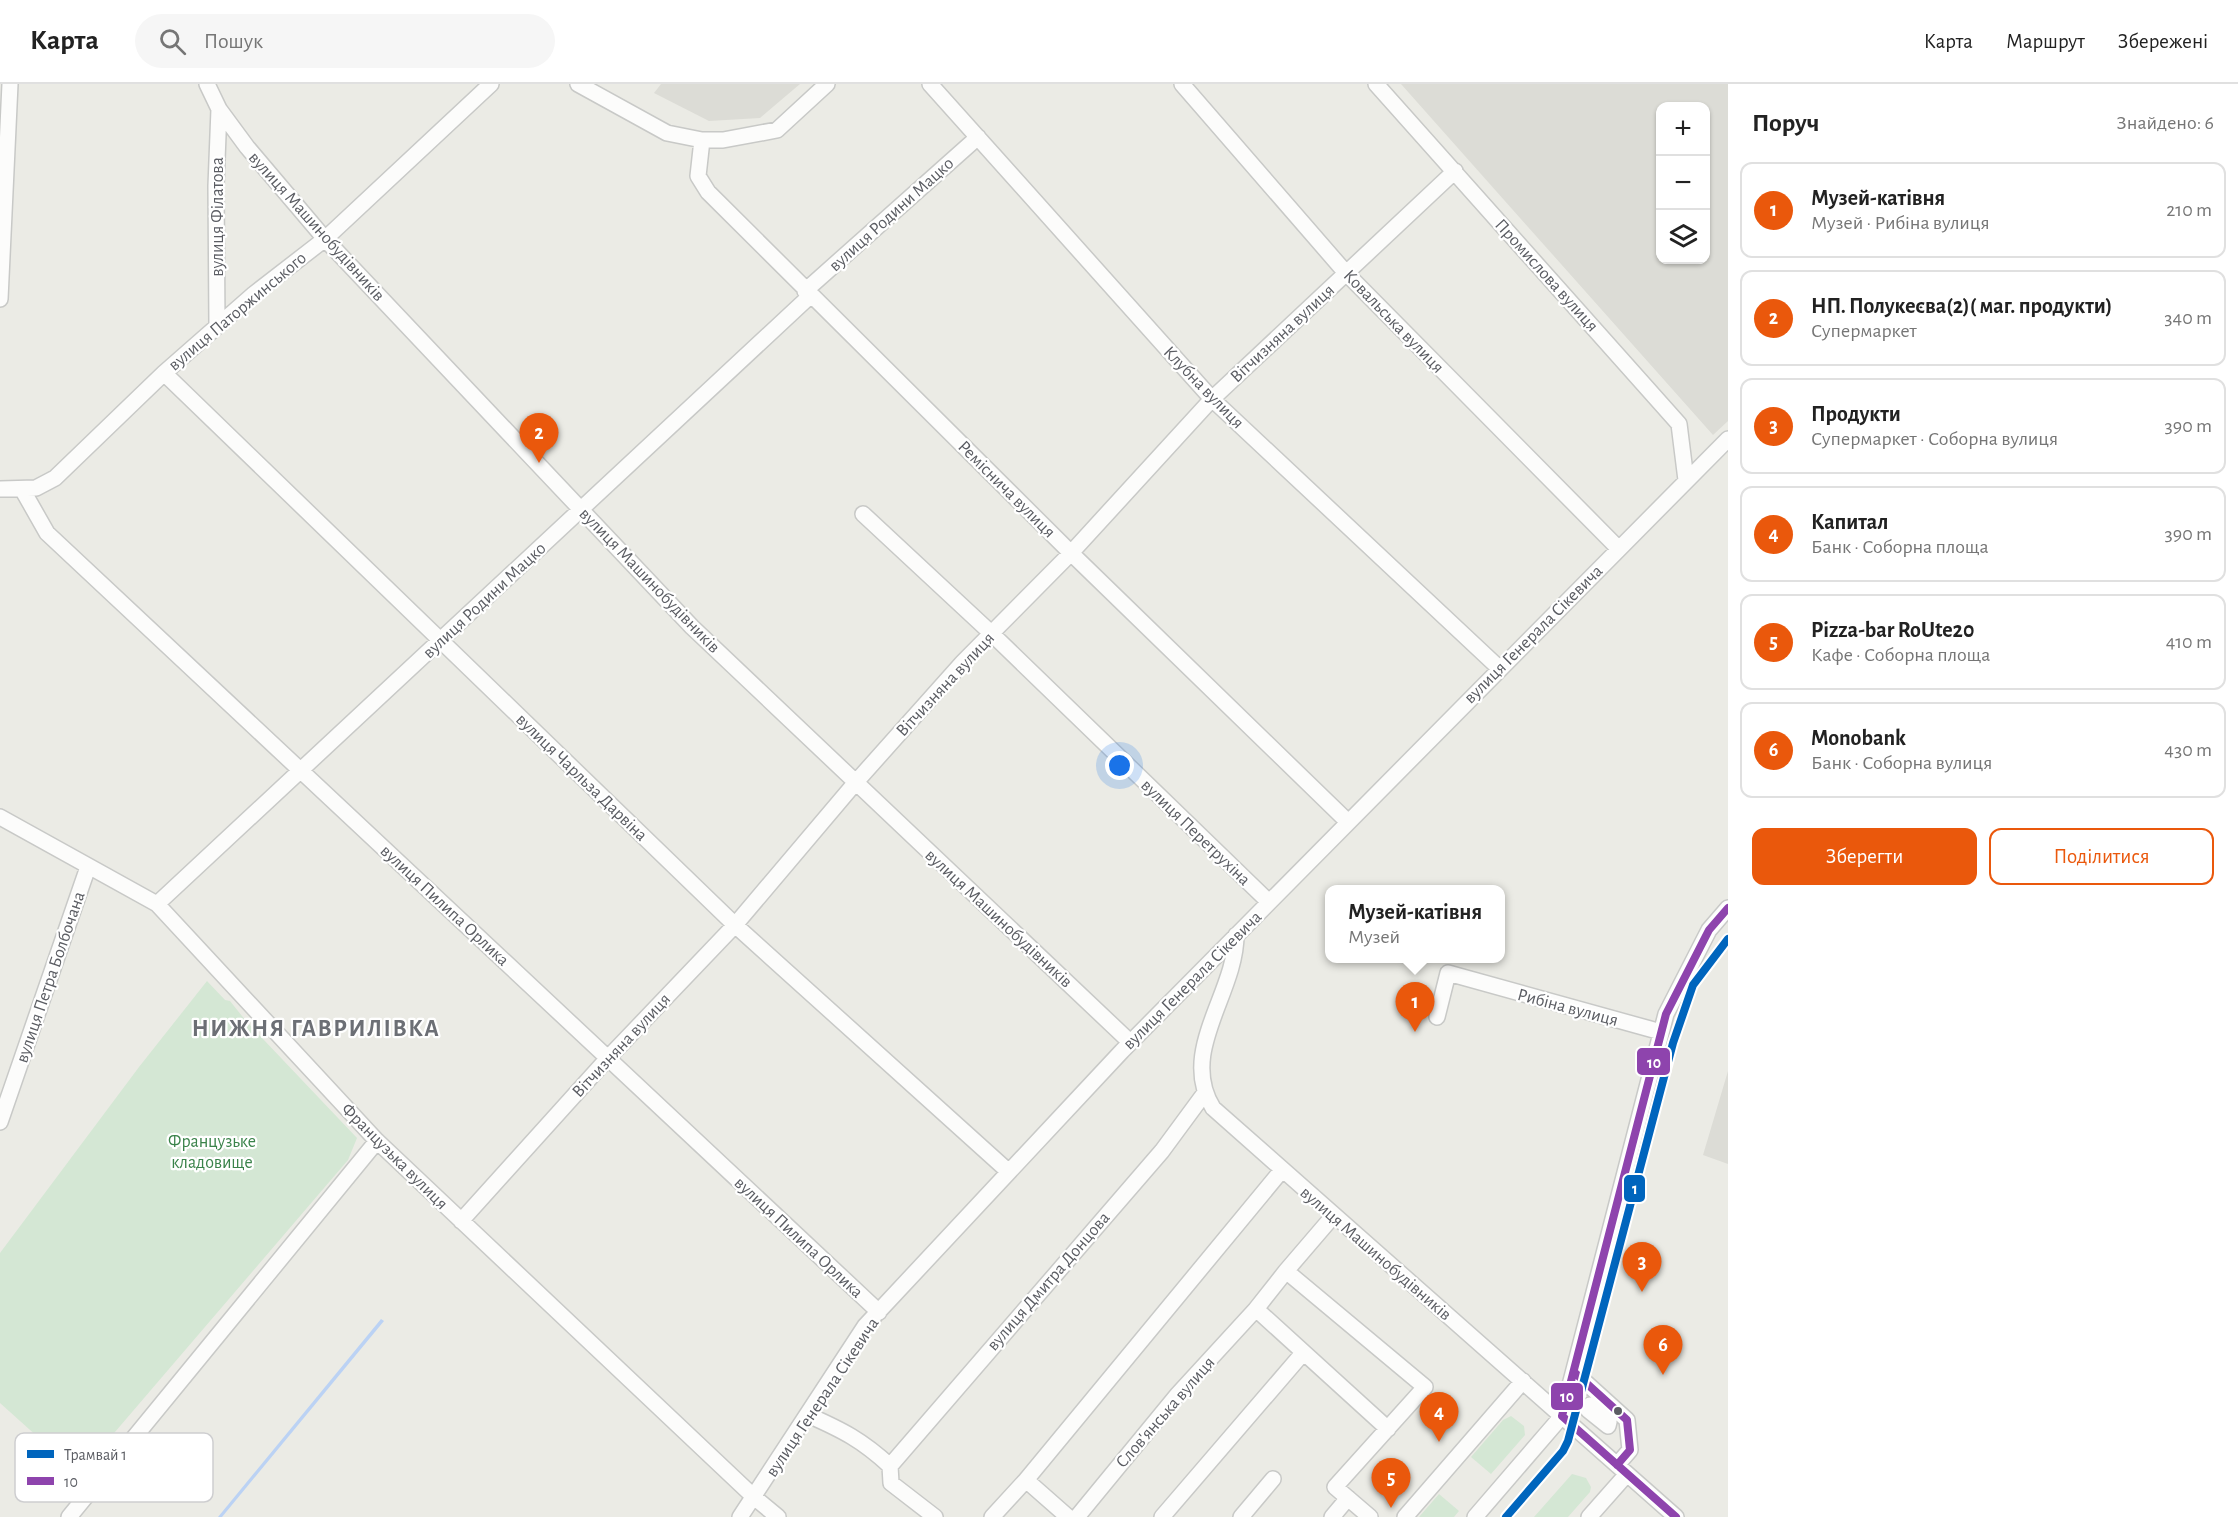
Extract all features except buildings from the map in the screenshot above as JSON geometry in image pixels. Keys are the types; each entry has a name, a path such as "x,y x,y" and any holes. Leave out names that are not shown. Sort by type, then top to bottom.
{"street":[{"path":"0,299 10,84"},
{"name":"вулиця Машинобудівників","path":"207,84 219,109 247,147 325,239 692,627 1130,1042"},
{"name":"вулиця Паторжинського","path":"0,489 36,488 55,478 217,325 325,239 491,84"},
{"path":"579,84 667,133 702,140 723,140 777,130 827,84"},
{"name":"Клубна вулиця","path":"930,84 1212,399 1499,668"},
{"name":"Ковальська вулиця","path":"1182,84 1346,273 1618,548"},
{"name":"Промислова вулиця","path":"1376,84 1679,424 1686,480"},
{"name":"вулиця Філатова","path":"217,325 216,186 219,109"},
{"name":"вулиця Родини Мацко","path":"157,904 978,137"},
{"name":"Реміснича вулиця","path":"702,140 698,176 708,192 808,294 1071,553 1348,822"},
{"name":"Вітчизняна вулиця","path":"461,1221 608,1058 735,925 856,782 991,633 1071,553 1212,399 1455,171"},
{"name":"вулиця Чарльза Дарвіна","path":"164,373 735,925 1009,1172"},
{"name":"вулиця Генерала Сікевича","path":"740,1517 865,1326 1130,1042 1728,439"},
{"name":"вулиця Пилипа Орлика","path":"22,489 47,533 879,1312"},
{"name":"вулиця Перетрухіна","path":"863,514 991,633 1269,902"},
{"name":"Французька вулиця","path":"0,817 157,904 377,1141 754,1497 778,1517"},
{"name":"вулиця Петра Болбочана","path":"0,1122 88,867"},
{"path":"1475,1517 1562,1416 1666,1014 1709,930 1728,908"},
{"path":"1204,1094 1200,1076 1202,1050 1236,955 1236,935"},
{"name":"Рибіна вулиця","path":"1437,1017 1449,973 1661,1032"},
{"name":"вулиця Машинобудівників","path":"1204,1094 1213,1108 1282,1170 1676,1517"},
{"name":"вулиця Дмитра Донцова","path":"890,1466 1162,1151 1204,1094"},
{"path":"138,1433 377,1141"},
{"path":"992,1517 1026,1480 1282,1170"},
{"name":"Слов'янська вулиця","path":"1077,1517 1178,1394 1256,1309 1334,1215"},
{"path":"1286,1271 1425,1387 1335,1487 1370,1517"},
{"path":"1256,1309 1388,1429"},
{"path":"1162,1517 1303,1353"},
{"path":"1574,1372 1626,1420 1630,1450 1622,1470 1589,1517"},
{"path":"1405,1517 1523,1381"},
{"path":"808,1414 854,1435 890,1466 891,1483 935,1517"},
{"path":"1241,1517 1273,1479"},
{"path":"1026,1480 1068,1517"},
{"path":"1332,1517 1345,1496"},
{"path":"69,1517 81,1502"}],"shaded area":[{"path":"661,84 800,84 760,118 709,121 654,93"},
{"path":"1401,84 1728,84 1728,421 1713,435"},
{"path":"1728,1071 1728,1164 1703,1155"}],"green space":[{"name":"Французьке кладовище","path":"207,981 225,1000 230,1001 246,1021 357,1138 348,1160 114,1433 33,1433 0,1403 0,1253 139,1067"},
{"path":"1511,1416 1524,1426 1525,1435 1491,1474 1471,1457 1503,1420"},
{"path":"1572,1474 1586,1478 1591,1487 1590,1492 1568,1517 1534,1517"},
{"path":"1439,1494 1459,1511 1454,1517 1419,1517"}],"water":[{"path":"381,1319 384,1321 222,1517 218,1517"}],"tram line":[{"name":"1","path":"1506,1517 1563,1451 1568,1441 1673,1043 1693,985 1728,939"}],"transit line":[{"name":"10","path":"1676,1517 1562,1416 1666,1014 1709,930 1728,908"},
{"name":"10","path":"1574,1372 1627,1420 1630,1450 1617,1465"}],"place":[{"name":"НП. Полукеєва(2)( маг. продукти)","path":"539,463"},
{"name":"Музей-катівня","path":"1415,1032"},
{"name":"Продукти","path":"1642,1292"},
{"name":"Monobank","path":"1663,1375"},
{"name":"Капитал","path":"1439,1442"},
{"name":"Pizza-bar RoUte20","path":"1391,1508"}],"district":[{"name":"НИЖНЯ ГАВРИЛІВКА","path":"316,1028"}]}
